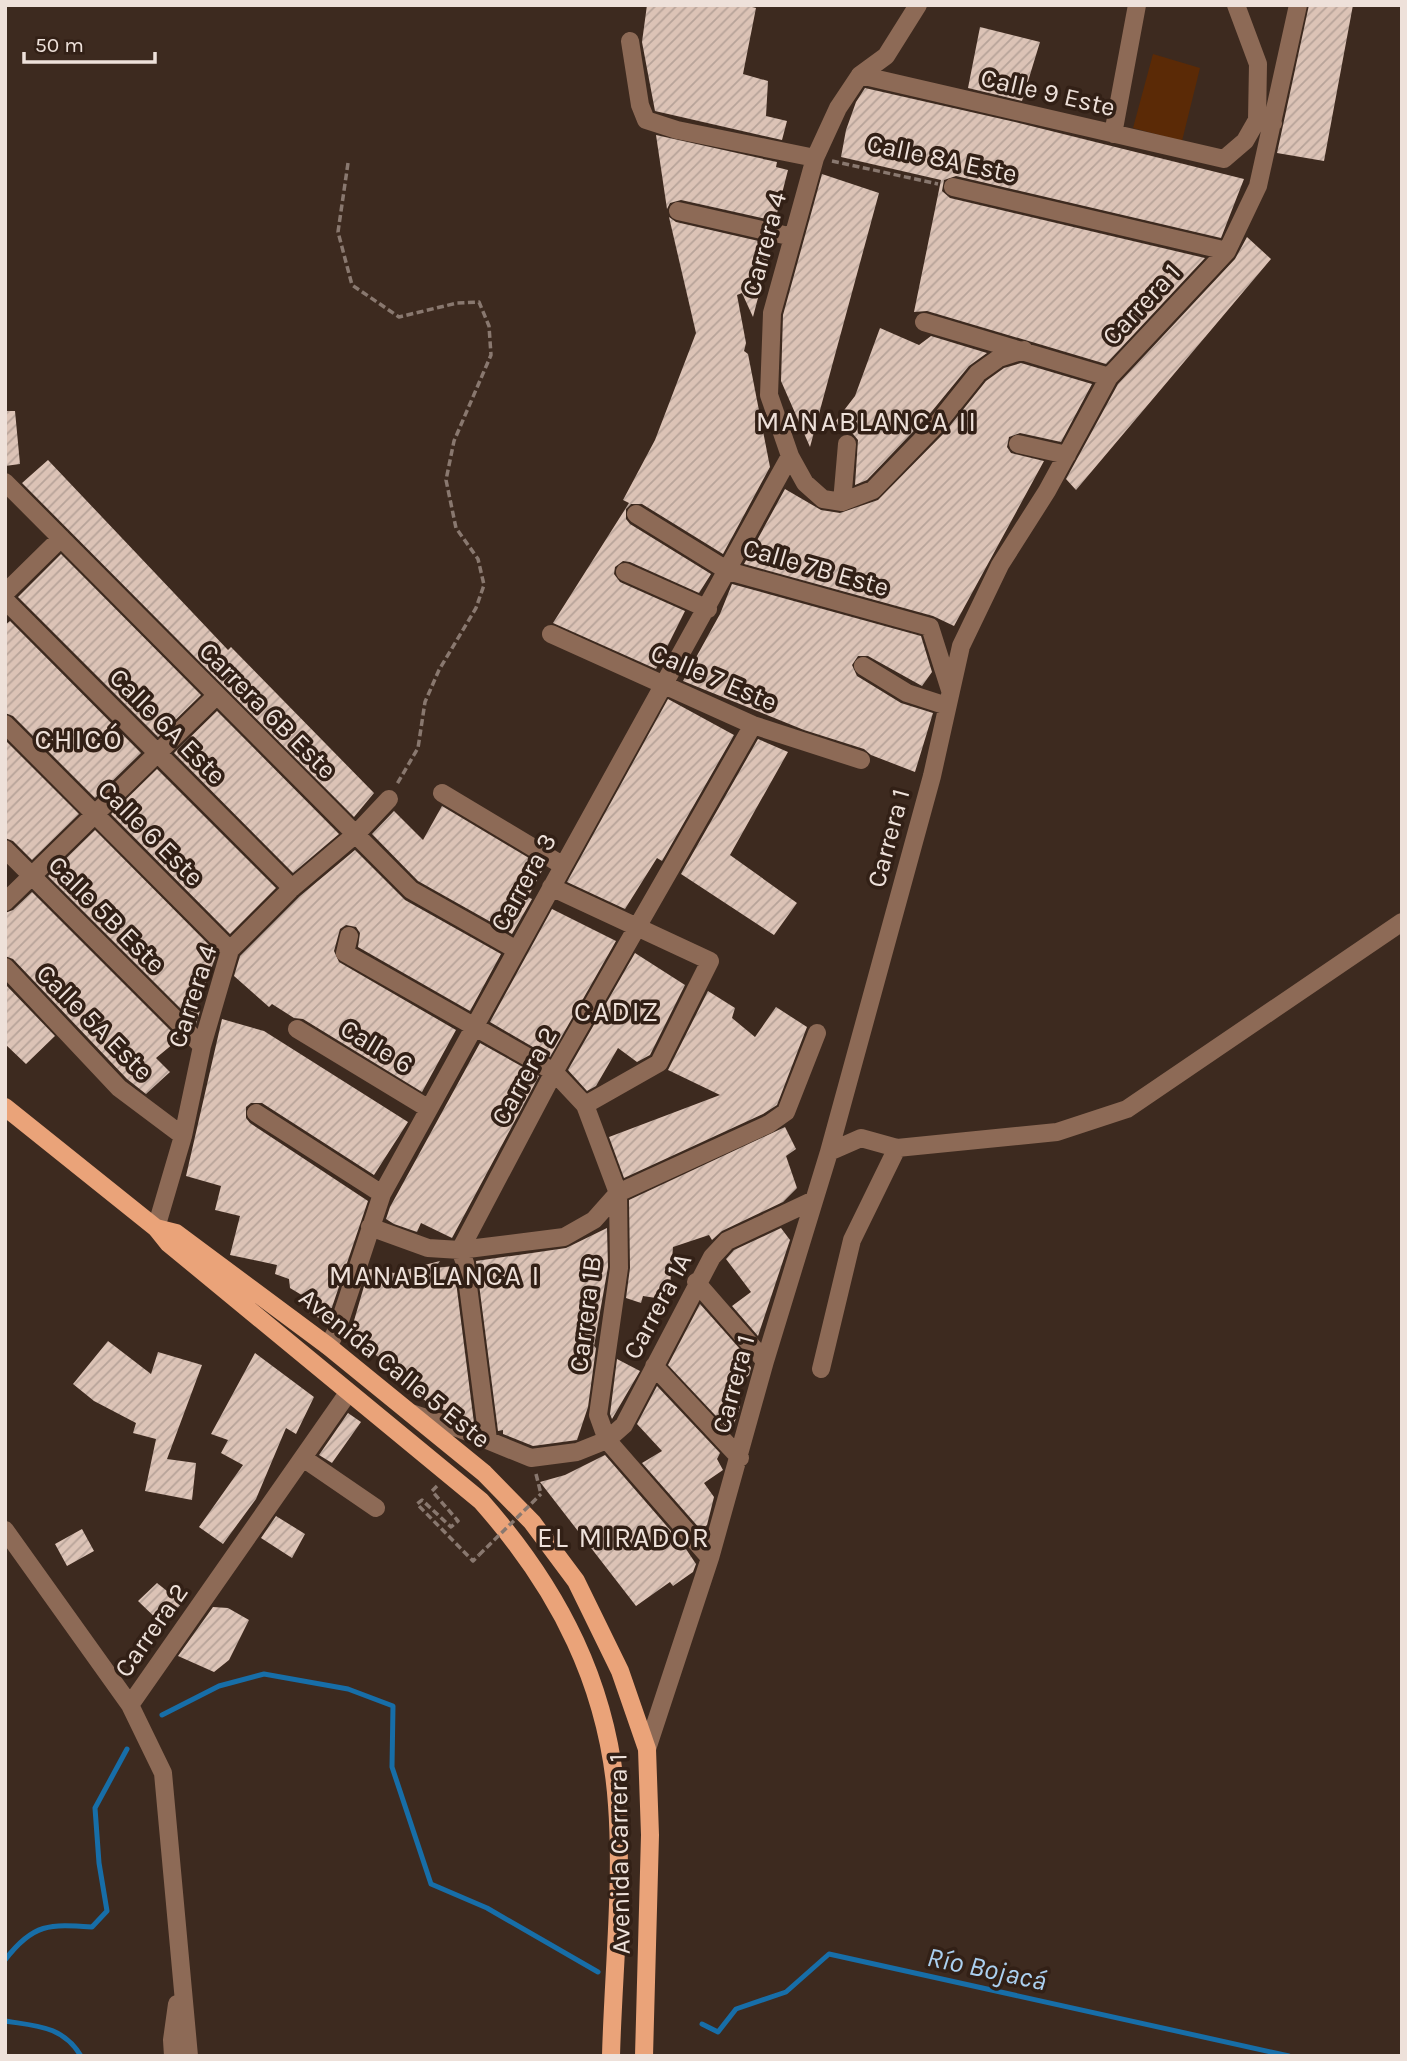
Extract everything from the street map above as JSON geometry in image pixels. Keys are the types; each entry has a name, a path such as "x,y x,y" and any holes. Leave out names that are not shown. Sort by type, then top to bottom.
{"main road":[{"name":"Avenida Calle 5 Este","path":"5,1107 156,1228 168,1243 481,1501 518,1543 548,1586"},
{"name":"Avenida Calle 5 Este","path":"156,1228 176,1233 328,1346 484,1473 532,1522 576,1581"},
{"name":"Avenida Carrera 1","path":"576,1581 620,1671 647,1749 650,1835 644,2056"},
{"name":"Avenida Carrera 1","path":"548,1586 585,1658 607,1731 617,1805 611,2056"}],"street":[{"name":"Carrera 4","path":"841,502 823,499 805,483 790,456 769,395 772,313 816,158 838,108 860,75 886,56 918,5"},
{"path":"1113,134 1137,5"},
{"path":"1236,5 1258,64 1265,121"},
{"name":"Carrera 1","path":"647,1749 710,1558 765,1361 829,1152 932,776 961,646 995,576 1067,455 1109,377 1227,251 1258,186 1265,121 1298,5"},
{"path":"630,41 640,105 646,120 677,130 816,158"},
{"name":"Calle 9 Este","path":"860,75 1224,159 1265,121"},
{"name":"Calle 8A Este","path":"953,187 1227,251"},
{"path":"678,211 793,237"},
{"path":"924,322 1109,377"},
{"path":"847,444 841,502 873,490 937,424 978,373 999,358 1024,350"},
{"path":"1018,444 1067,455"},
{"name":"Carrera 3","path":"328,1346 337,1330 382,1194 515,949 665,687 790,456"},
{"name":"Carrera 6B Este","path":"5,481 411,890 515,949"},
{"name":"Calle 7B Este","path":"636,514 728,571 930,626 948,698"},
{"path":"7,603 61,538"},
{"path":"625,572 708,609"},
{"name":"Calle 6A Este","path":"7,603 292,888"},
{"name":"Calle 7 Este","path":"551,634 753,725 861,760"},
{"path":"863,666 907,693 948,698"},
{"path":"5,902 216,696"},
{"name":"Calle 6 Este","path":"5,724 230,950"},
{"name":"Carrera 2","path":"460,1250 554,1072 753,725"},
{"path":"442,793 562,865"},
{"name":"Carrera 4","path":"156,1228 183,1136 202,1046 230,950 292,888 357,833 388,799"},
{"name":"Calle 5B Este","path":"5,849 202,1046"},
{"path":"551,887 710,961 659,1063 585,1105"},
{"path":"829,1152 861,1138 897,1148 1057,1132 1127,1109 1402,922"},
{"path":"349,936 345,953 554,1072"},
{"name":"Calle 5A Este","path":"5,967 119,1088 183,1136"},
{"name":"Calle 6","path":"297,1028 429,1109"},
{"name":"Carrera 1B","path":"460,1250 564,1237 594,1220 618,1194 769,1124 786,1112 817,1033"},
{"name":"Carrera 1B","path":"554,1072 585,1105 618,1194 620,1268 598,1415 607,1440"},
{"path":"256,1113 382,1194"},
{"path":"821,1369 852,1240 897,1148"},
{"name":"Carrera 1A","path":"607,1440 624,1425 696,1282 712,1256 727,1241 813,1201"},
{"path":"370,1227 428,1248 460,1250 465,1263 488,1440"},
{"path":"696,1282 765,1361"},
{"path":"654,1366 740,1458"},
{"name":"Carrera 2","path":"189,2056 163,1773 130,1705 348,1393"},
{"path":"411,1413 531,1458 577,1452 607,1440 710,1558"},
{"path":"303,1458 376,1508"},
{"path":"5,1530 130,1705"},
{"path":"173,2056 172,2040 182,1973"}],"path":[{"name":"Calle 8A Este","path":"816,158 953,187"},
{"path":"348,163 338,232 352,285 399,317 457,303 479,302 489,326 491,355 454,441 446,480 456,528 478,559 484,585 476,608 439,670 425,702 418,748 388,799"},
{"path":"448,1474 432,1490 457,1521 452,1527 422,1500 417,1504 473,1561 541,1494"}],"shaded area":[{"path":"1153,54 1200,68 1182,141 1133,128"}],"building":[{"path":"647,5 744,5 756,8 743,74 768,81 766,116 787,121 782,140 655,111 642,42"},
{"path":"1309,5 1353,5 1324,161 1277,153"},
{"path":"980,27 1040,42 1022,101 968,88"},
{"path":"865,88 1244,179 1221,238 956,176 944,180 942,191 950,198 1205,258 1106,364 927,311 914,312 941,180 841,157 846,130 856,102"},
{"path":"656,135 777,162 776,167 788,170 775,221 681,200 670,203 667,209"},
{"path":"822,174 879,193 810,447 781,381 783,315"},
{"path":"669,217 676,222 772,244 753,317 742,293 737,295 746,343 744,351 748,354 770,467 723,554 642,504 631,504 626,509 626,519 630,524 711,574 699,593 630,562 623,561 615,567 614,574 620,582 685,611 656,669 553,623 629,503 623,500 655,440 696,333"},
{"path":"1247,237 1271,259 1076,490 1066,479 1118,384 1235,259"},
{"path":"880,328 919,345 931,336 987,353 969,366 928,416 867,480 855,485 858,440 853,434 844,433 835,422 855,396"},
{"path":"1021,363 1092,384 1061,442 1020,433 1009,437 1007,447 1011,453 1044,461 954,626 933,616 744,564 785,489 821,510 840,513 878,500 945,432 986,381 1004,368"},
{"path":"5,411 15,411 20,464 5,466"},
{"path":"48,460 228,650 231,647 374,793 354,817 22,483"},
{"path":"61,554 201,695 158,737 18,597"},
{"path":"732,584 921,636 932,672 922,686 868,656 858,656 852,665 857,676 901,703 933,713 915,772 871,755 864,749 804,730 683,681 720,614"},
{"path":"10,621 141,753 95,798 13,716 5,713 5,625"},
{"path":"668,699 734,735 662,861 657,858 625,909 567,882"},
{"path":"217,711 339,834 293,873 174,753"},
{"path":"758,739 788,752 730,855 797,903 774,935 681,874"},
{"path":"5,740 79,814 32,860 13,841 5,838"},
{"path":"157,769 276,888 230,934 111,814"},
{"path":"442,806 544,867 528,897 532,899 512,934 418,881 372,834 394,811 423,840"},
{"path":"95,830 217,953 196,1009 200,1011 196,1024 48,876"},
{"path":"355,850 405,900 501,954 470,1011 358,947 360,933 356,927 346,925 340,929 334,951 339,962 456,1030 422,1092 303,1019 294,1018 272,1004 269,1007 234,976 240,956 300,896"},
{"path":"32,892 179,1039 156,1058 170,1072 146,1094 127,1079 13,959 5,956 5,913 13,910"},
{"path":"552,909 616,941 550,1057 490,1022"},
{"path":"635,953 685,985 650,1055 637,1062 618,1048 596,1086 587,1091 568,1070"},
{"path":"5,984 55,1036 26,1064 5,1044"},
{"path":"708,991 735,1008 732,1018 755,1037 776,1007 807,1027 777,1105 624,1178 609,1137 720,1095 668,1070"},
{"path":"222,1019 264,1031 408,1122 374,1175 262,1103 251,1103 246,1107 246,1118 250,1123 368,1201 327,1322 309,1313 310,1300 290,1288 289,1279 275,1274 277,1265 230,1255 240,1216 215,1210 221,1186 186,1176"},
{"path":"480,1043 539,1076 452,1238 421,1223 417,1232 394,1224 386,1219 390,1207"},
{"path":"785,1127 796,1149 786,1156 797,1188 783,1202 722,1231 712,1240 709,1235 673,1247 669,1300 643,1296 641,1303 626,1298 630,1268 629,1200"},
{"path":"607,1228 608,1267 594,1346 596,1348 588,1407 577,1440 533,1446 503,1434 503,1430 498,1431 476,1261 566,1248"},
{"path":"781,1228 790,1240 758,1336 732,1306 751,1292 726,1259 734,1250"},
{"path":"440,1261 435,1268 454,1266 474,1423 428,1403 394,1374 396,1368 349,1338 369,1269 394,1273"},
{"path":"700,1304 740,1349 751,1368 749,1375 729,1393 740,1407 731,1432 668,1365"},
{"path":"108,1341 151,1374 158,1352 202,1365 167,1459 196,1463 192,1500 145,1491 156,1439 133,1433 136,1423 94,1401 73,1384"},
{"path":"255,1353 314,1397 296,1434 286,1428 256,1499 223,1544 199,1527 243,1465 221,1453 228,1440 211,1434"},
{"path":"617,1359 640,1371 612,1419 610,1414"},
{"path":"657,1386 720,1453 717,1459 723,1470 704,1483 714,1497 707,1525 701,1530 642,1463 662,1451 637,1424"},
{"path":"348,1413 361,1422 332,1463 319,1455"},
{"path":"605,1455 684,1546 696,1564 693,1572 673,1586 670,1582 636,1606 540,1482 565,1475"},
{"path":"276,1516 305,1534 292,1558 261,1538"},
{"path":"82,1529 94,1551 67,1566 55,1544"},
{"path":"157,1583 182,1603 163,1625 138,1601"},
{"path":"213,1607 228,1608 249,1620 229,1660 214,1672 178,1656"}],"waterway":[{"name":"Río Bojacá","path":"162,1715 219,1686 264,1674 348,1689 393,1706 392,1767 431,1884 487,1908 598,1972"},
{"name":"Río Bojacá","path":"5,1960 25,1939 43,1928 92,1927 107,1911 99,1863 95,1808 127,1749"},
{"name":"Río Bojacá","path":"702,2024 718,2032 736,2009 786,1992 829,1954 1289,2056"},
{"name":"Río Bojacá","path":"5,2021 38,2026 57,2033 74,2046 81,2056"}],"district":[{"name":"MANABLANCA II","path":"867,421"},
{"name":"CHICÓ","path":"79,739"},
{"name":"CADIZ","path":"617,1011"},
{"name":"MANABLANCA I","path":"435,1275"},
{"name":"EL MIRADOR","path":"624,1537"}]}
